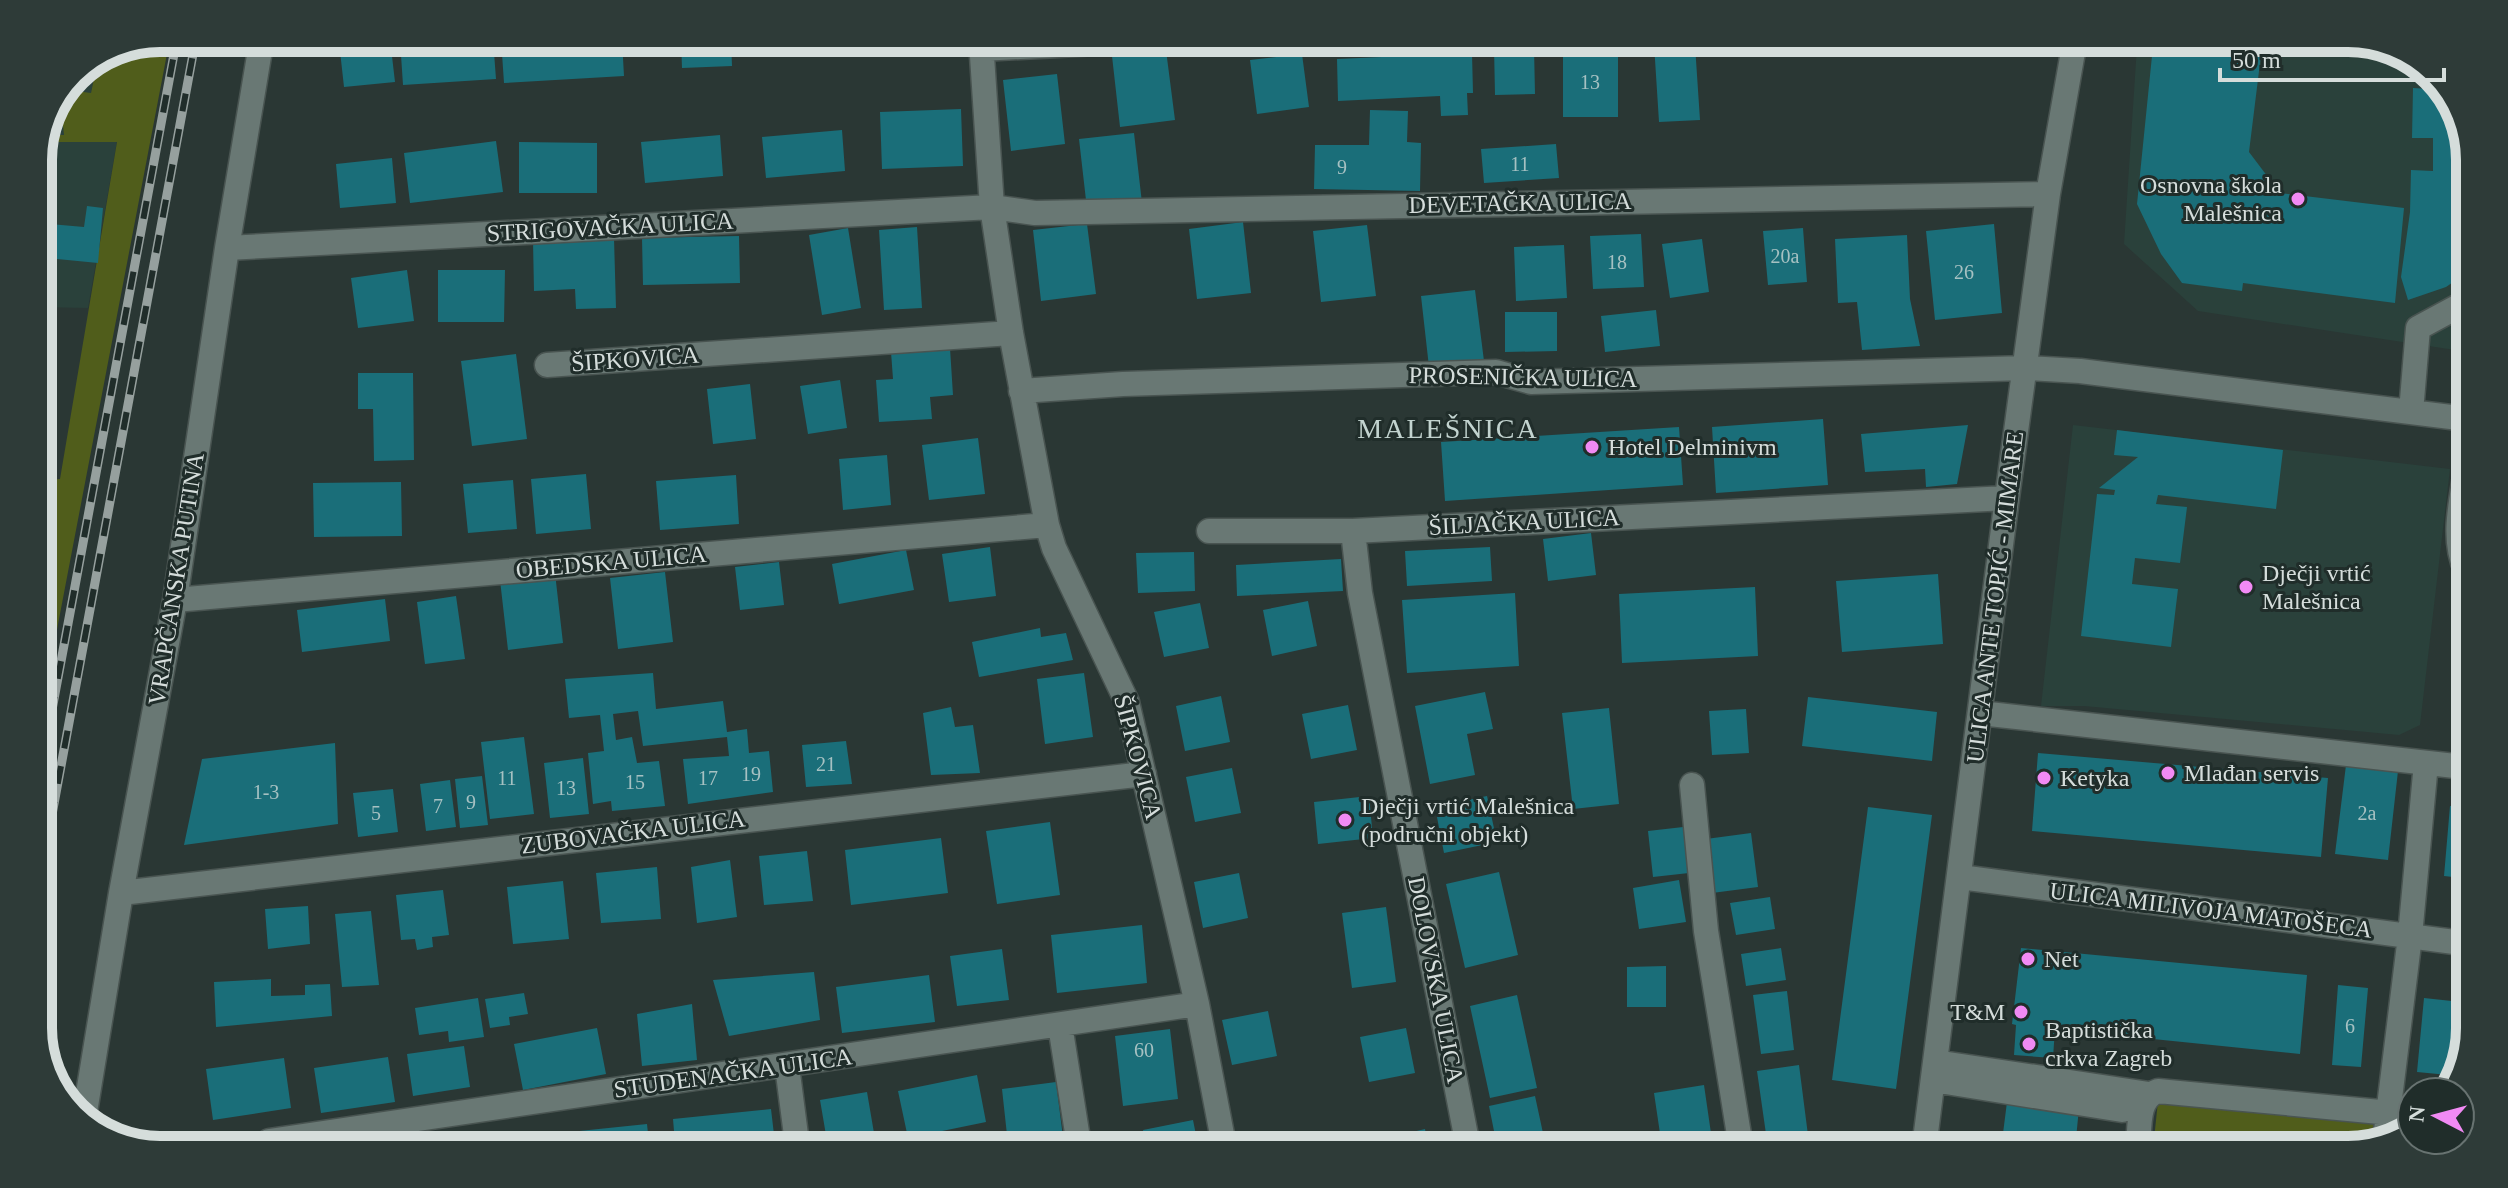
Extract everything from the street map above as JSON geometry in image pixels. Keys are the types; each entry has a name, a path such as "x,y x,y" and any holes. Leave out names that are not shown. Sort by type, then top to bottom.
{"street":[{"name":"VRAPČANSKA PUTINA","path":"86,1106 121,893 175,600 260,52"},
{"name":"ŠIPKOVICA","path":"981,52 992,207 1021,391 1047,525 1054,548 1127,702 1197,1004 1222,1136"},
{"name":"ULICA ANTE TOPIĆ - MIMARE","path":"1926,1136 2048,194 2073,52"},
{"name":"DEVETAČKA ULICA","path":"992,207 1035,213 2048,194"},
{"name":"STRIGOVAČKA ULICA","path":"227,248 992,207"},
{"path":"2411,412 2418,328 2456,307"},
{"name":"ŠIPKOVICA","path":"547,365 1011,333"},
{"name":"PROSENIČKA ULICA","path":"1021,391 1123,384 1496,372 1531,382 2026,368 2080,371 2456,418"},
{"name":"ŠILJAČKA ULICA","path":"1209,531 1353,531 2007,498"},
{"name":"OBEDSKA ULICA","path":"175,600 1047,525"},
{"name":"DOLOVSKA ULICA","path":"1353,531 1360,593 1466,1136"},
{"path":"1980,713 2456,766"},
{"path":"2402,1076 2410,936 2426,763"},
{"name":"ZUBOVAČKA ULICA","path":"121,893 1144,774"},
{"path":"1692,785 1706,931 1739,1136"},
{"name":"ULICA MILIVOJA MATOŠECA","path":"1960,877 2456,942"},
{"name":"STUDENAČKA ULICA","path":"304,1136 1197,1004"},
{"path":"1060,1025 1078,1136"},
{"path":"787,1066 796,1136"},
{"path":"1934,1071 2149,1094 2158,1091 2396,1114"},
{"path":"1934,1071 2122,1110"},
{"path":"2139,1136 2143,1103 2149,1094"}],"shaded area":[{"name":"Osnovna škola Malešnica","path":"2137,52 2348,52 2389,60 2414,74 2434,94 2448,119 2454,139 2456,350 2198,311 2124,244"},
{"path":"95,75 81,141 117,141 88,308 52,307 52,153 63,112 74,94"},
{"name":"Dječji vrtić Malešnica","path":"2073,425 2450,469 2420,725 2399,735 2084,706 2041,706"}],"green space":[{"path":"167,52 52,656 52,480 60,479 117,142 54,142 55,135 64,135 63,125 58,125 74,94 77,91 91,93 95,75 106,67 146,53"},
{"path":"2158,1101 2396,1122 2396,1125 2382,1130 2348,1136 2154,1136"}],"building":[{"path":"340,52 392,52 395,82 344,87"},
{"path":"401,52 494,52 496,79 403,85"},
{"path":"502,52 623,52 624,76 504,83"},
{"path":"681,52 731,52 732,66 682,68"},
{"path":"1166,52 1175,120 1120,127 1112,56"},
{"path":"1494,52 1534,52 1535,94 1495,95"},
{"path":"1563,52 1618,52 1618,117 1563,117"},
{"path":"1655,52 1695,52 1700,120 1659,122"},
{"path":"2152,52 2261,52 2249,152 2280,193 2404,208 2395,303 2243,283 2242,291 2182,283 2161,254 2137,204"},
{"path":"1472,53 1473,93 1467,93 1468,115 1441,116 1440,96 1338,101 1337,59"},
{"path":"1302,54 1309,107 1257,114 1250,60"},
{"path":"1057,74 1065,144 1011,151 1003,80"},
{"path":"2413,88 2429,89 2434,94 2448,119 2454,139 2456,280 2446,287 2408,300 2401,277 2410,212 2411,170 2433,171 2433,138 2412,138"},
{"path":"961,109 963,166 882,169 880,112"},
{"path":"1370,110 1408,111 1407,142 1421,143 1420,191 1314,189 1315,145 1369,145"},
{"path":"842,130 845,171 766,178 762,137"},
{"path":"1134,133 1142,203 1087,209 1079,139"},
{"path":"720,135 723,176 645,183 641,142"},
{"path":"496,141 503,192 410,203 404,153"},
{"path":"519,142 597,143 597,193 519,193"},
{"path":"1556,144 1559,178 1484,183 1481,149"},
{"path":"392,158 396,203 340,208 336,164"},
{"path":"87,206 103,208 98,263 52,258 52,224 84,227"},
{"path":"1243,222 1251,293 1197,299 1189,229"},
{"path":"1087,224 1096,294 1041,301 1033,230"},
{"path":"1994,224 2002,313 1935,320 1926,231"},
{"path":"1367,225 1376,296 1321,302 1313,231"},
{"path":"917,227 922,308 884,310 879,230"},
{"path":"848,228 861,308 822,315 809,235"},
{"path":"1803,228 1807,282 1768,285 1763,231"},
{"path":"1641,234 1644,287 1593,289 1590,236"},
{"path":"1907,235 1910,299 1920,346 1862,350 1857,302 1838,303 1835,239"},
{"path":"739,236 740,283 643,285 642,238"},
{"path":"614,238 616,308 576,309 575,289 534,291 533,241"},
{"path":"1702,239 1709,292 1670,298 1662,244"},
{"path":"1564,245 1567,298 1516,301 1514,247"},
{"path":"407,270 414,321 358,328 351,278"},
{"path":"438,270 505,270 504,322 438,322"},
{"path":"1475,290 1484,361 1429,367 1421,296"},
{"path":"1656,310 1660,346 1605,352 1601,316"},
{"path":"1505,312 1557,312 1557,351 1505,352"},
{"path":"950,348 953,395 930,397 932,419 879,422 876,380 893,379 891,352"},
{"path":"516,354 527,439 472,446 461,361"},
{"path":"358,373 413,373 414,460 374,461 373,409 358,409"},
{"path":"840,380 847,428 808,434 800,386"},
{"path":"750,384 756,439 713,444 707,389"},
{"path":"1823,419 1828,485 1716,493 1712,427"},
{"path":"1968,425 1957,484 1926,487 1925,469 1865,472 1861,434"},
{"path":"1679,427 1683,485 1445,501 1441,442"},
{"path":"2117,430 2283,450 2276,509 2158,495 2156,504 2187,507 2180,563 2135,558 2132,584 2178,589 2171,647 2081,636 2097,494 2114,495 2115,490 2099,488 2138,457 2114,455"},
{"path":"978,438 985,494 929,500 922,445"},
{"path":"887,455 891,505 843,510 839,459"},
{"path":"586,474 591,529 536,534 531,479"},
{"path":"736,475 739,524 660,530 656,481"},
{"path":"513,480 517,529 468,533 463,484"},
{"path":"401,482 402,536 314,537 313,483"},
{"path":"1591,533 1596,575 1548,581 1543,539"},
{"path":"990,547 996,596 949,602 942,554"},
{"path":"1490,547 1492,581 1407,586 1405,551"},
{"path":"906,550 914,590 839,604 832,564"},
{"path":"1194,552 1195,591 1138,593 1136,553"},
{"path":"1341,559 1343,591 1237,596 1236,565"},
{"path":"779,562 784,605 740,610 735,567"},
{"path":"665,572 673,642 618,649 610,578"},
{"path":"555,573 563,643 508,650 500,580"},
{"path":"1938,574 1943,644 1842,652 1836,581"},
{"path":"1755,587 1758,656 1622,663 1619,594"},
{"path":"1515,593 1519,666 1407,673 1402,600"},
{"path":"456,596 465,659 425,664 417,602"},
{"path":"385,599 390,641 302,652 297,610"},
{"path":"1308,601 1317,646 1272,656 1263,610"},
{"path":"1200,603 1209,648 1164,657 1154,612"},
{"path":"1040,628 1041,637 1066,633 1073,660 979,677 972,642"},
{"path":"653,673 656,709 723,701 727,732 747,729 749,753 769,751 773,792 688,804 683,759 729,756 727,737 643,746 638,711 613,714 616,740 632,737 637,763 659,761 665,806 612,811 611,801 593,804 588,753 604,751 600,715 569,718 565,679"},
{"path":"1084,673 1093,737 1045,744 1037,679"},
{"path":"1485,692 1493,729 1467,734 1475,775 1430,784 1415,706"},
{"path":"1221,696 1230,742 1185,751 1176,706"},
{"path":"1808,697 1937,712 1932,761 1802,746"},
{"path":"1348,705 1357,750 1311,759 1302,714"},
{"path":"951,707 955,727 973,725 980,773 931,775 923,713"},
{"path":"1609,708 1619,804 1573,809 1562,713"},
{"path":"1746,709 1749,753 1712,755 1709,711"},
{"path":"524,737 534,814 490,819 481,742"},
{"path":"846,741 852,784 806,787 802,745"},
{"path":"335,743 338,824 184,845 202,759"},
{"path":"2038,753 2328,778 2321,857 2032,831"},
{"path":"583,758 589,814 550,818 544,763"},
{"path":"2346,765 2398,771 2388,860 2335,854"},
{"path":"1232,768 1241,813 1195,822 1186,777"},
{"path":"482,776 488,825 460,828 455,779"},
{"path":"450,780 456,827 426,831 420,784"},
{"path":"393,789 398,832 358,837 353,793"},
{"path":"1369,796 1373,838 1318,844 1314,802"},
{"path":"1487,796 1497,842 1444,853 1435,807"},
{"path":"2450,806 2456,806 2456,877 2444,876"},
{"path":"1868,807 1932,815 1896,1089 1832,1080"},
{"path":"1050,822 1060,895 997,904 986,831"},
{"path":"1692,826 1698,872 1653,877 1648,831"},
{"path":"1751,833 1758,887 1712,893 1706,839"},
{"path":"941,838 948,893 851,905 845,850"},
{"path":"807,851 813,901 764,905 759,856"},
{"path":"730,860 737,917 697,923 691,867"},
{"path":"657,867 661,919 601,923 596,873"},
{"path":"1499,872 1518,955 1465,968 1446,884"},
{"path":"1239,873 1248,918 1203,928 1194,882"},
{"path":"1679,880 1686,922 1639,929 1633,888"},
{"path":"563,881 569,939 513,944 507,887"},
{"path":"443,890 449,935 432,937 433,947 417,950 415,939 401,940 396,895"},
{"path":"1770,897 1775,929 1736,935 1730,903"},
{"path":"308,906 310,944 268,949 265,909"},
{"path":"1386,907 1396,982 1352,988 1342,913"},
{"path":"371,911 379,985 342,987 335,914"},
{"path":"1142,925 1147,983 1057,993 1051,935"},
{"path":"1781,948 1786,980 1746,986 1741,954"},
{"path":"2021,948 2307,975 2300,1054 2055,1029 2053,1058 2014,1055 2016,1025 2012,1024"},
{"path":"1002,949 1009,1000 957,1006 950,956"},
{"path":"1666,966 1666,1007 1627,1007 1627,967"},
{"path":"814,972 820,1020 729,1036 713,980"},
{"path":"929,975 935,1022 842,1033 836,987"},
{"path":"271,979 271,996 305,995 305,985 330,984 332,1016 216,1027 214,982"},
{"path":"2338,985 2368,988 2361,1067 2332,1065"},
{"path":"1787,991 1794,1050 1761,1054 1753,995"},
{"path":"524,993 528,1014 509,1017 510,1025 490,1028 485,999"},
{"path":"1517,995 1537,1088 1490,1098 1470,1006"},
{"path":"478,998 484,1037 449,1042 448,1031 419,1035 415,1008"},
{"path":"2424,998 2456,1001 2454,1049 2445,1075 2417,1072"},
{"path":"692,1004 697,1060 642,1066 637,1014"},
{"path":"1268,1011 1277,1056 1232,1065 1222,1020"},
{"path":"597,1028 606,1074 523,1090 514,1044"},
{"path":"1406,1028 1415,1073 1369,1082 1360,1037"},
{"path":"1170,1029 1178,1099 1123,1106 1115,1036"},
{"path":"464,1046 470,1087 413,1096 407,1054"},
{"path":"388,1057 395,1102 321,1113 314,1068"},
{"path":"284,1058 291,1108 213,1120 206,1069"},
{"path":"1799,1065 1808,1136 1766,1136 1757,1071"},
{"path":"977,1075 986,1122 908,1136 898,1091"},
{"path":"1056,1082 1063,1136 1007,1136 1002,1089"},
{"path":"1704,1085 1711,1136 1660,1136 1654,1093"},
{"path":"867,1092 874,1133 826,1136 820,1100"},
{"path":"1535,1096 1544,1136 1495,1136 1489,1106"},
{"path":"2007,1102 2079,1108 2076,1136 2003,1136"},
{"path":"771,1109 774,1136 674,1136 673,1119"},
{"path":"1193,1120 1196,1136 1144,1136 1143,1130"},
{"path":"647,1124 648,1136 560,1136 560,1133"},
{"path":"1425,1129 1426,1136 1396,1136"}],"railway":[{"path":"52,710 174,52"},
{"path":"52,815 193,52"}],"place":[{"name":"Osnovna škola Malešnica","path":"2298,199"},
{"name":"Hotel Delminivm","path":"1592,447"},
{"name":"Dječji vrtić Malešnica","path":"2246,587"},
{"name":"Mlađan servis","path":"2168,773"},
{"name":"Ketyka","path":"2044,778"},
{"name":"Dječji vrtić Malešnica (područni objekt)","path":"1345,820"},
{"name":"Net","path":"2028,959"},
{"name":"T&M","path":"2021,1012"},
{"name":"Baptistička crkva Zagreb","path":"2029,1044"}],"district":[{"name":"MALEŠNICA","path":"1448,428"}]}
